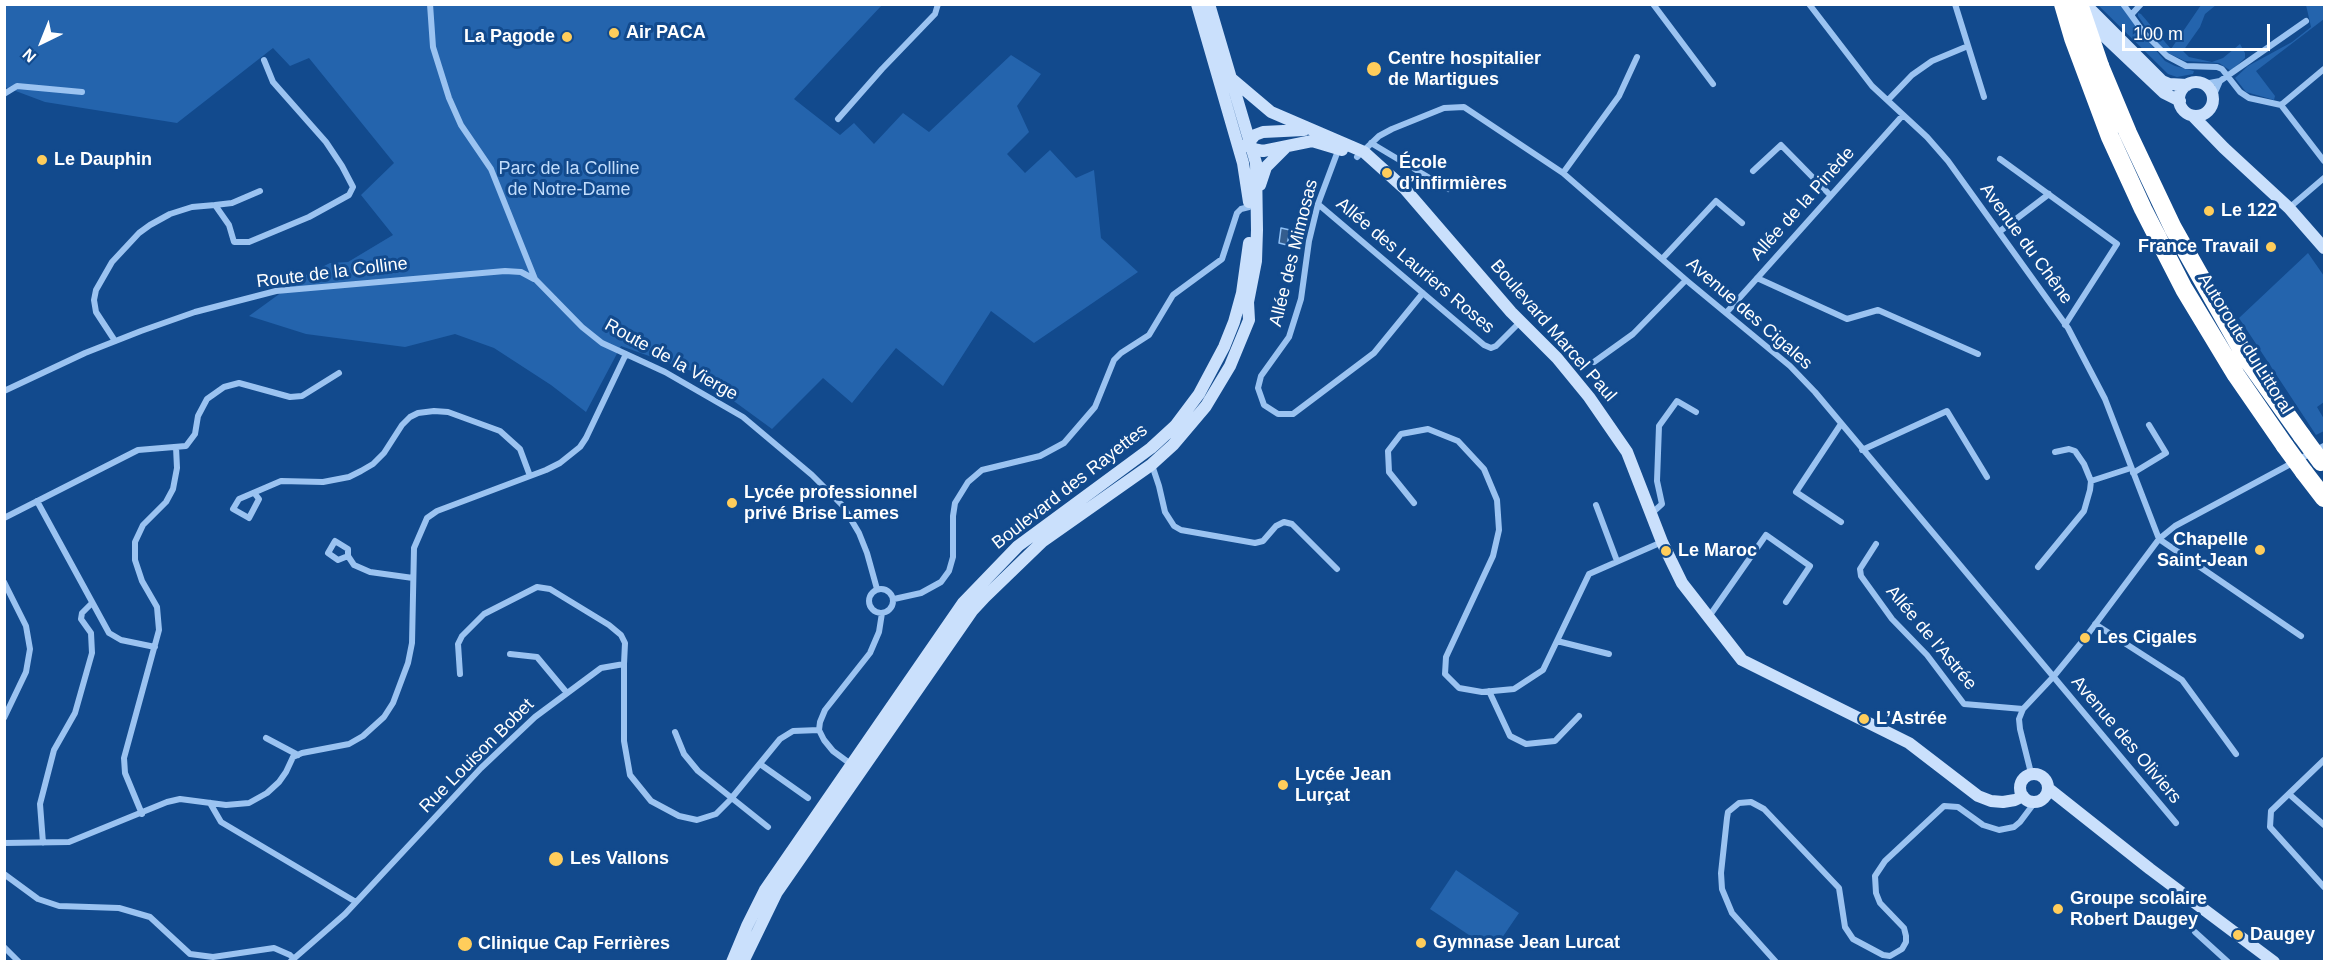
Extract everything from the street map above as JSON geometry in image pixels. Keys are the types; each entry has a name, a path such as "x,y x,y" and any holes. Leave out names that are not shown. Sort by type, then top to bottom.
{"highway":[{"path":"2054,4 2067,33"},
{"name":"Autoroute du Littoral","path":"2063,4 2067,33 2110,137 2184,289 2236,375 2284,446 2325,498"},
{"name":"Autoroute du Littoral","path":"2079,4 2100,66 2128,133 2173,228 2247,359 2302,436 2323,458"}],"main road":[{"name":"Boulevard des Rayettes","path":"732,962 765,890 984,597 1043,541 1191,427 1230,366 1249,320 1248,302 1256,261 1256,163 1223,91 1197,4"},
{"name":"Boulevard des Rayettes","path":"1148,459 1199,394 1224,347 1242,293 1249,238 1248,147 1209,4"},
{"path":"2071,4 2163,93 2180,101"},
{"path":"2085,4 2162,81 2169,84 2204,84 2211,103 2210,126 2214,137"},
{"name":"Boulevard Marcel Paul","path":"1231,78 1271,112 1340,144 1364,151 1431,219 1520,322 1557,358 1589,396 1627,452 1662,542 1682,583 1742,660 1909,743 1978,796 1991,801 2003,802 2022,796"},
{"path":"2187,85 2181,92 2180,101 2184,110 2289,208 2325,248"},
{"path":"2193,116 2202,115 2211,103"},
{"name":"Boulevard Marcel Paul","path":"1311,130 1270,131 1256,135 1248,147 1263,151 1312,141 1340,144"},
{"path":"1249,320 1262,250 1260,185 1266,167 1288,145"},
{"name":"Boulevard des Rayettes","path":"743,962 777,892 856,767"},
{"path":"2049,789 2046,796 2035,802 2022,796 2021,783 2025,776 2031,773 2043,776 2049,789 2150,869 2274,962"}],"street":[{"name":"Route de la Vierge","path":"430,4 433,47 449,98 462,124 491,169 535,279 582,327 602,343 665,372 743,417 812,475 843,506 859,533 877,589"},
{"path":"838,119 935,14 938,4"},
{"path":"1653,4 1713,84"},
{"name":"Avenue du Chêne","path":"1809,4 1872,86 1927,137 1948,161 2065,325 2105,399 2158,539"},
{"path":"1955,4 1984,97"},
{"path":"2123,4 2144,33 2166,56 2186,66 2217,67 2228,75 2240,92 2249,98 2281,105 2325,160"},
{"path":"2131,15 2141,4"},
{"path":"2204,84 2220,81 2306,21"},
{"path":"1888,100 1912,75 1932,61 1968,46"},
{"path":"1563,173 1619,96 1637,57"},
{"path":"234,242 249,242 284,228 343,198 353,187 326,142 273,82 264,60"},
{"path":"2281,105 2325,69"},
{"path":"2211,103 2220,81"},
{"path":"4,94 17,86 82,92"},
{"name":"Avenue des Cigales","path":"1364,151 1379,136 1407,122 1444,108 1464,107 1563,173 1686,280 1790,366 1815,392 2054,676"},
{"name":"Allée de la Pinède","path":"1726,313 1903,115"},
{"name":"Allée des Mimosas","path":"1340,144 1318,204 1301,299 1289,337 1261,376 1258,388 1264,405 1278,414 1293,414 1374,353 1423,293"},
{"path":"1754,171 1781,145 1830,195"},
{"path":"1364,151 1448,189"},
{"path":"2000,159 2117,244 2065,325"},
{"path":"2289,208 2325,178"},
{"path":"115,341 96,312 94,300 105,272 139,233 170,214 192,207 232,203 260,191"},
{"path":"1999,232 2049,194"},
{"path":"1662,259 1716,201 1742,223"},
{"name":"Allée des Lauriers Roses","path":"1318,204 1484,345 1491,348 1496,346 1520,322"},
{"path":"215,205 229,225 235,251"},
{"path":"894,599 921,593 941,582 949,572 953,557 955,502 968,482 982,470 1034,458 1064,443 1095,407 1114,360 1149,335 1173,295 1222,259 1237,213 1249,207"},
{"name":"Route de la Colline","path":"4,391 115,341 195,312 276,291 505,271 521,272 535,279"},
{"path":"1757,278 1847,319 1878,310 1977,354"},
{"path":"1594,362 1633,334 1686,280"},
{"path":"4,843 69,842 167,802 180,799 226,805 249,803 267,793 279,782 293,757 349,744 363,736 384,717 401,686 412,644 414,548 423,523 431,513 530,476 560,462 580,447 626,354"},
{"path":"4,518 138,450 186,446 195,434 198,416 207,399 224,387 239,383 290,397 302,396 339,374"},
{"path":"1651,514 1662,504 1657,481 1659,426 1677,401 1696,412"},
{"path":"255,494 259,499 249,518 233,509 239,499 281,481 315,482 349,477 373,464 384,453 402,425 410,417 418,413 434,411 448,412 500,431 520,449 530,476"},
{"path":"1862,450 1947,411 1987,477"},
{"path":"1841,424 1796,492 1841,522"},
{"path":"2091,481 2132,470 2166,453 2149,425"},
{"path":"1414,503 1389,472 1388,451 1401,434 1428,429 1458,441 1484,469 1497,500 1499,530 1493,556 1446,657 1445,674 1459,688 1488,691 1514,689 1543,670 1589,574 1662,542"},
{"path":"142,814 125,773 124,758 159,630 157,607 142,581 135,560 135,542 143,525 166,502 173,489 177,468 176,447"},
{"path":"2038,567 2084,511 2091,481 2084,464 2075,451 2070,449 2055,452"},
{"path":"2031,773 2020,729 2019,719 2023,709 2054,676 2158,539 2175,526 2323,458"},
{"path":"1148,459 1159,486 1165,512 1174,526 1181,530 1256,543 1263,541 1276,526 1284,522 1292,524 1338,569"},
{"path":"37,501 109,633 121,640 154,647"},
{"path":"1596,505 1617,561"},
{"path":"1708,618 1766,535 1810,567 1786,602"},
{"path":"2158,539 2301,636"},
{"name":"Allée de l'Astrée","path":"1876,544 1860,569 1861,576 1892,618 1927,655 1964,704 2023,709"},
{"path":"348,556 354,565 370,572 413,578"},
{"path":"4,582 26,626 30,648 26,672 4,718"},
{"path":"460,674 458,644 462,636 484,614 537,587 550,589 609,625 621,635 625,644 624,741 630,775 651,801 679,816 697,819 716,814 760,764 774,744 793,730 819,730"},
{"path":"877,589 888,590 894,599 892,607 882,613 872,609 868,602 872,592 877,589"},
{"path":"42,843 40,804 54,750 75,713 92,653 91,633 81,619 81,613 92,603"},
{"path":"819,730 825,710 870,653 879,632 882,613"},
{"path":"2095,624 2182,680 2236,754"},
{"path":"1557,641 1609,654"},
{"path":"510,654 537,657 567,693"},
{"name":"Rue Louison Bobet","path":"291,960 345,914 481,768 535,717 601,668 624,664"},
{"name":"Avenue des Oliviers","path":"2054,676 2176,823"},
{"path":"1488,691 1510,736 1526,744 1555,741 1579,716"},
{"path":"819,730 833,751 856,767"},
{"path":"675,732 684,754 698,771 768,827"},
{"path":"266,738 298,755"},
{"path":"2325,760 2271,811 2270,826 2325,887"},
{"path":"760,764 808,798"},
{"path":"2289,794 2325,825"},
{"path":"1776,962 1732,913 1722,889 1721,873 1728,812 1738,803 1751,802 1764,809 1839,888 1845,927 1854,939 1883,955 1890,956 1902,949 1906,936 1904,928 1880,903 1876,893 1875,876 1886,861 1944,806 1958,807 1983,825 1999,830 2020,822 2035,802"},
{"path":"210,803 221,822 356,902"},
{"path":"4,874 38,899 59,906 119,908 150,917 190,954 213,957 274,948 291,954 291,960"},
{"path":"2195,932 2228,962"},
{"path":"4,947 19,962"}],"green space":[{"name":"Parc de la Colline de Notre-Dame","path":"4,5 882,5 794,99 840,135 854,123 874,144 903,113 929,132 1011,55 1041,74 1017,106 1029,132 1007,154 1025,173 1050,150 1076,178 1094,170 1101,238 1138,272 1034,343 991,311 943,386 896,348 852,403 823,378 772,429 694,372 621,346 586,412 551,385 494,348 455,334 405,347 306,334 249,316 304,276 330,263 348,262 393,235 361,195 394,163 309,58 290,66 273,48 177,123 45,102 5,87"},
{"path":"2098,5 2121,5 2165,61 2194,71 2193,74 2177,77 2168,74"},
{"path":"2201,5 2216,5 2205,14 2200,27 2183,51 2189,57 2212,62 2223,58 2240,44 2245,58 2231,71 2219,63 2185,61 2168,53 2156,42 2138,16 2138,13 2141,14 2171,49"},
{"path":"2306,5 2324,5 2324,19 2256,71 2275,96 2274,100 2246,92 2235,78 2248,66 2292,42 2311,27"},
{"path":"2308,253 2324,276 2324,402 2317,407 2324,419 2324,431 2316,435 2239,318"},
{"path":"1456,870 1519,913 1493,951 1430,909"}],"shaded area":[{"path":"1281,228 1290,230 1287,245 1279,243"}],"place":[{"name":"Air PACA","path":"614,33"},
{"name":"La Pagode","path":"567,37"},
{"name":"Centre hospitalier de Martigues","path":"1374,69"},
{"name":"Le Dauphin","path":"42,160"},
{"name":"École d’infirmières","path":"1387,173"},
{"name":"Le 122","path":"2209,211"},
{"name":"France Travail","path":"2271,247"},
{"name":"Lycée professionnel privé Brise Lames","path":"732,503"},
{"name":"Chapelle Saint-Jean","path":"2260,550"},
{"name":"Le Maroc","path":"1666,551"},
{"name":"Les Cigales","path":"2085,638"},
{"name":"L’Astrée","path":"1864,719"},
{"name":"Lycée Jean Lurçat","path":"1283,785"},
{"name":"Les Vallons","path":"556,859"},
{"name":"Groupe scolaire Robert Daugey","path":"2058,909"},
{"name":"Daugey","path":"2238,935"},
{"name":"Gymnase Jean Lurcat","path":"1421,943"},
{"name":"Clinique Cap Ferrières","path":"465,944"}]}
